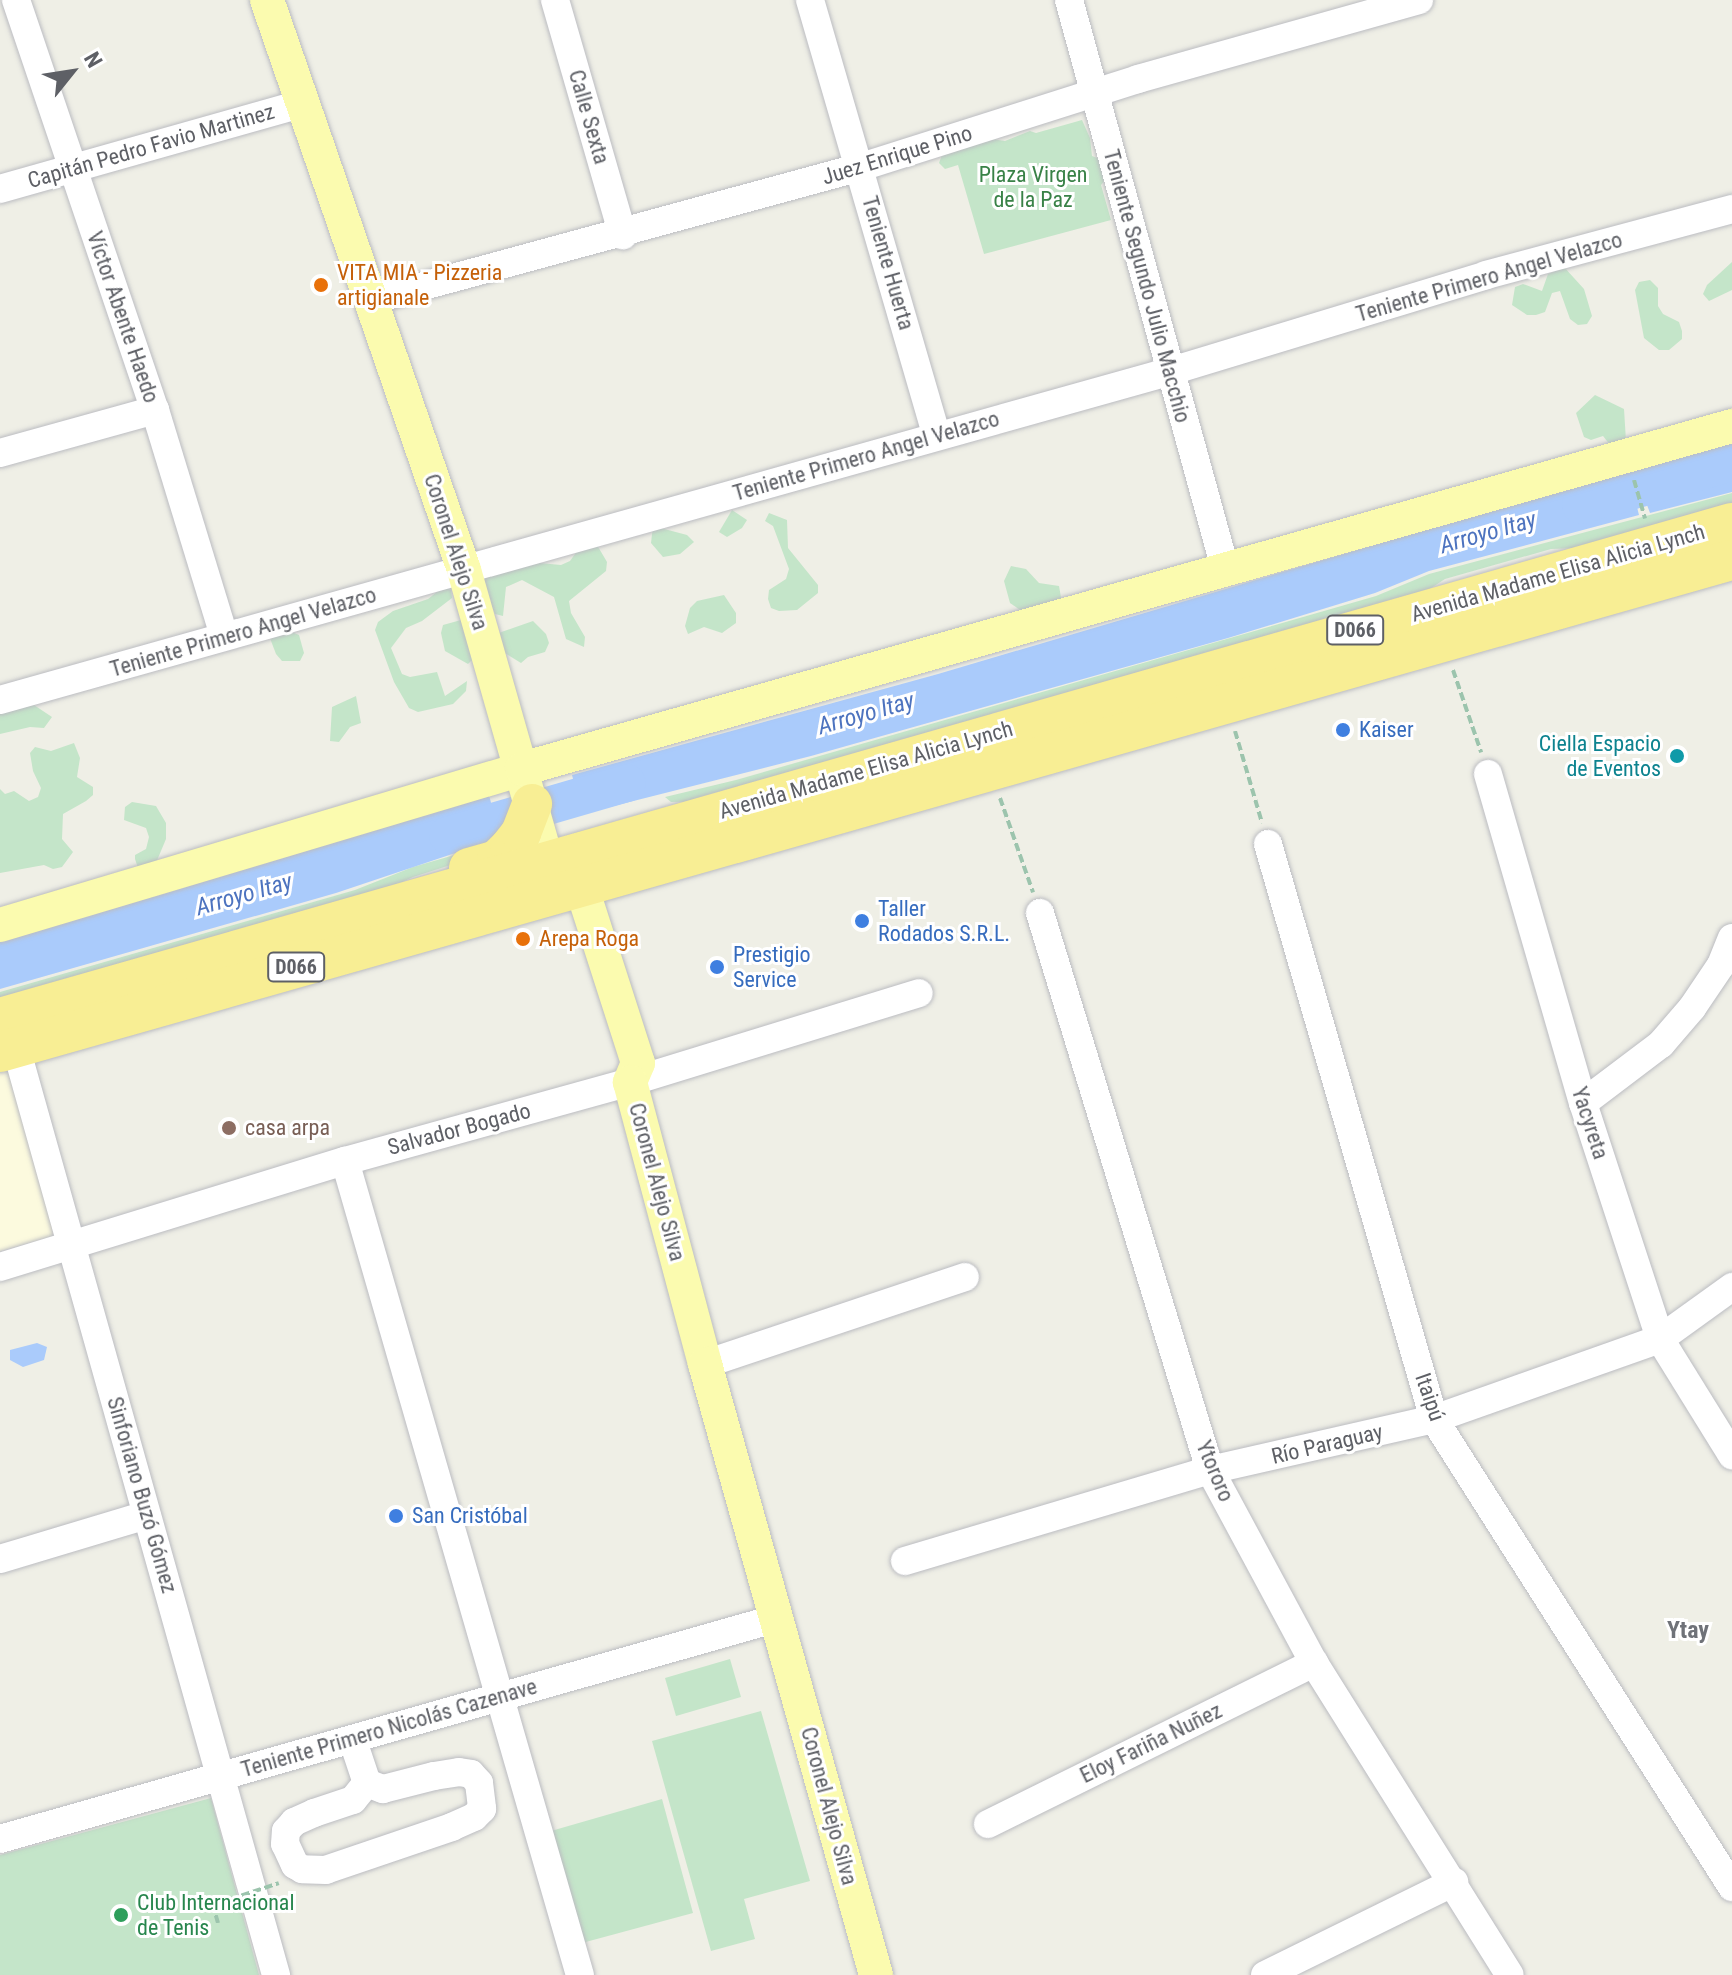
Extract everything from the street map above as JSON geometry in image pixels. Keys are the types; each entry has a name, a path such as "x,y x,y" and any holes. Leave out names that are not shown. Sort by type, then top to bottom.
{"highway":[{"name":"Avenida Madame Elisa Alicia Lynch","path":"6,1032 179,966 367,913 530,815 1732,523"},
{"name":"Avenida Madame Elisa Alicia Lynch","path":"6,1032 576,889 1732,560"},
{"name":"Coronel Alejo Silva","path":"530,815 576,889"}],"main road":[{"name":"Coronel Alejo Silva","path":"267,0 464,570 530,815"},
{"path":"0,925 530,815 1226,572 1732,426"},
{"name":"Coronel Alejo Silva","path":"576,889 586,901 638,1063 630,1082 705,1364 876,1975"}],"street":[{"name":"Víctor Abente Haedo","path":"16,0 155,410 224,636"},
{"name":"Calle Sexta","path":"555,0 623,235"},
{"name":"Teniente Huerta","path":"810,0 861,167 936,435"},
{"name":"Teniente Segundo Julio Macchio","path":"1069,0 1226,572"},
{"name":"Juez Enrique Pino","path":"372,300 623,235 861,167 1094,93 1419,0"},
{"name":"Capitán Pedro Favio Martinez","path":"0,189 303,103"},
{"name":"Teniente Primero Angel Velazco","path":"0,700 1171,371 1486,275 1732,209"},
{"path":"0,453 155,410"},
{"name":"Yacyreta","path":"1488,774 1583,1103 1660,1339 1732,1455"},
{"name":"Itaipú","path":"1268,844 1434,1419 1732,1887"},
{"name":"Ytororo","path":"1040,913 1210,1470 1314,1663 1510,1975"},
{"path":"1583,1103 1661,1044 1692,1008 1721,965 1732,938"},
{"name":"Salvador Bogado","path":"0,1267 345,1161 630,1082 919,993"},
{"name":"Sinforiano Buzó Gómez","path":"6,1032 72,1247 276,1975"},
{"path":"345,1161 502,1695 580,1975"},
{"path":"705,1364 965,1277"},
{"name":"Río Paraguay","path":"905,1561 1210,1470 1434,1419 1660,1339 1732,1287"},
{"path":"0,1559 147,1515"},
{"name":"Teniente Primero Nicolás Cazenave","path":"0,1839 778,1618"},
{"name":"Eloy Fariña Nuñez","path":"988,1824 1314,1663"},
{"path":"353,1741 367,1783"},
{"path":"459,1772 471,1774 479,1783 482,1809 474,1817 452,1827 326,1870 302,1869 295,1865 285,1844 286,1831 294,1822 353,1800 367,1783 383,1789 434,1776 459,1772"},
{"path":"1265,1975 1454,1882"}],"path":[{"path":"1630,467 1645,519"},
{"path":"1452,665 1488,774"},
{"path":"1234,728 1268,844"},
{"path":"999,794 1040,913"},
{"path":"218,1923 213,1905 279,1883"}],"shaded area":[{"path":"10,1063 61,1234 0,1251 0,1066"}],"green space":[{"name":"Plaza Virgen de la Paz","path":"1082,120 1090,138 1092,156 1100,159 1107,178 1101,185 1111,220 984,254 958,165 945,169 939,163 942,155 992,139 1005,141 1030,131 1036,133"},
{"path":"1732,262 1732,290 1709,301 1703,294 1707,285"},
{"path":"1564,267 1584,289 1592,316 1587,324 1578,325 1570,319 1560,291 1552,293 1545,312 1536,315 1527,315 1512,305 1515,287 1523,284 1542,291 1548,274"},
{"path":"1650,280 1658,288 1658,306 1663,314 1679,322 1682,331 1682,339 1669,350 1659,350 1644,338 1635,290 1639,282"},
{"path":"1595,395 1624,409 1626,441 1611,446 1603,436 1591,440 1584,437 1576,413"},
{"path":"1732,493 1732,510 1602,547 1551,549 1445,579 1414,599 715,801 671,802 665,797 736,780 1376,596 1429,574"},
{"path":"732,510 747,520 742,528 727,537 719,532"},
{"path":"769,513 787,520 788,548 818,585 818,593 797,610 771,608 768,599 769,590 786,579 789,569 773,526 765,521"},
{"path":"653,526 687,535 694,542 680,554 663,557 651,543"},
{"path":"597,545 607,562 606,571 569,601 571,613 585,637 584,647 566,639 554,597 522,580 506,587 503,616 495,614 480,579 508,560 561,565 570,561 580,547"},
{"path":"1011,566 1026,569 1039,583 1059,586 1062,603 1033,614 1010,603 1004,581"},
{"path":"443,587 451,590 452,598 422,621 406,628 391,648 402,674 410,677 437,672 445,696 467,681 466,691 453,704 418,712 409,708 394,682 375,630 378,622 393,611 428,599"},
{"path":"724,595 736,613 736,623 722,633 704,627 688,634 685,626 690,608 697,601"},
{"path":"461,620 478,654 468,664 445,651 441,633 443,625"},
{"path":"533,621 546,634 549,643 545,652 528,657 521,663 500,650 493,635"},
{"path":"273,624 299,635 304,653 300,661 282,661 276,654 268,633"},
{"path":"356,696 361,723 350,727 339,742 330,741 332,707"},
{"path":"34,705 52,717 44,728 30,727 0,734 0,707"},
{"path":"74,743 80,758 77,777 93,787 93,795 63,814 62,839 73,852 62,867 53,869 44,865 0,873 0,789 5,794 14,791 29,801 38,797 41,788 33,771 30,753 35,747 51,751"},
{"path":"132,802 156,806 166,823 166,839 153,870 138,868 135,859 135,855 146,849 149,837 146,828 124,820 125,807"},
{"path":"482,847 485,854 413,877 359,902 0,1005 0,992 355,890 413,867"},
{"path":"730,1659 741,1697 676,1716 665,1678"},
{"path":"761,1711 810,1881 744,1899 755,1939 711,1951 652,1741"},
{"name":"Club Internacional de Tenis","path":"211,1798 259,1975 0,1975 0,1855"},
{"path":"662,1799 693,1913 582,1943 551,1831"}],"water":[{"path":"1732,445 1732,492 1650,513 1647,505 1637,507 1639,515 1429,571 1375,593 1228,638 811,756 582,814 572,775 938,674 1479,514 1628,474 1636,506 1646,504 1637,472"},
{"path":"489,795 500,838 336,893 0,989 0,942"},
{"path":"37,1343 47,1347 44,1360 23,1367 10,1360 10,1350"}],"waterway":[{"name":"Arroyo Itay","path":"1581,505 1732,462"},
{"name":"Arroyo Itay","path":"448,835 627,783"}],"place":[{"name":"VITA MIA - Pizzeria artigianale","path":"321,285"},
{"name":"Kaiser","path":"1343,730"},
{"name":"Ciella Espacio de Eventos","path":"1677,756"},
{"name":"Taller Rodados S.R.L.","path":"862,921"},
{"name":"Arepa Roga","path":"523,939"},
{"name":"Prestigio Service","path":"717,967"},
{"name":"casa arpa","path":"229,1128"},
{"name":"San Cristóbal","path":"396,1516"},
{"name":"Club Internacional de Tenis","path":"121,1915"}],"district":[{"name":"Ytay","path":"1688,1631"}]}
